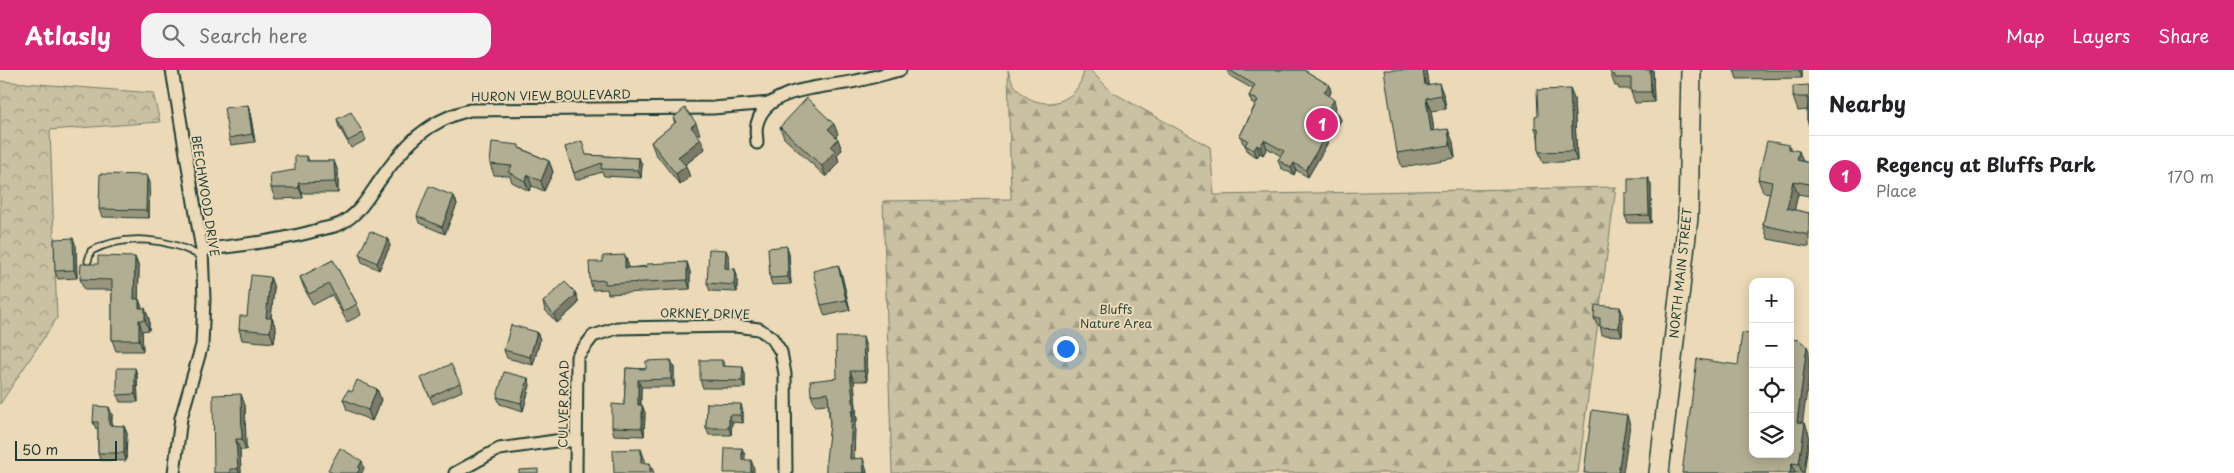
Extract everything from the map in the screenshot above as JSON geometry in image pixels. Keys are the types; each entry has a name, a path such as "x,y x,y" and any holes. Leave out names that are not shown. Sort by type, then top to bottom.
{"main road":[{"name":"NORTH MAIN STREET","path":"1659,473 1688,218 1690,71"}],"street":[{"name":"BEECHWOOD DRIVE","path":"172,70 202,253 204,299 202,345 182,418 174,473"},
{"name":"HURON VIEW BOULEVARD","path":"202,253 306,234 339,224 360,209 396,158 411,142 431,125 449,115 470,110 713,108 771,103 797,90 851,82 900,70"},
{"name":"HURON VIEW BOULEVARD","path":"757,143 756,126 759,118 771,103"},
{"name":"ORKNEY DRIVE","path":"617,328 735,326 759,329 772,338 781,352 785,374 786,473"},
{"name":"CULVER ROAD","path":"576,473 576,357 593,336 617,328"},
{"path":"455,473 499,449 555,441 576,441"}],"lane":[{"path":"88,261 91,251 104,244 131,241 159,240 202,253"}],"green space":[{"name":"Bluffs Nature Area","path":"1008,70 1014,84 1023,94 1035,101 1047,103 1060,101 1071,95 1079,85 1084,70 1090,70 1112,92 1210,147 1214,195 1616,187 1578,473 892,473 883,201 1011,199"},
{"path":"0,81 153,93 160,122 50,130 57,318 0,404"}],"building":[{"path":"1229,70 1304,70 1329,85 1324,92 1334,100 1329,108 1338,113 1306,170 1294,163 1291,168 1278,160 1284,151 1264,140 1260,147 1257,145 1254,150 1245,145 1248,140 1240,136 1258,100 1249,96 1255,85"},
{"path":"1384,70 1423,70 1425,85 1439,83 1441,95 1426,98 1431,131 1448,129 1450,145 1397,153"},
{"path":"1610,70 1650,70 1651,92 1631,92 1631,78 1615,78 1615,75 1611,75"},
{"path":"1809,85 1809,120 1807,120 1808,97 1793,97 1793,86"},
{"path":"1570,89 1573,151 1539,152 1538,128 1535,128 1535,117 1538,116 1537,90"},
{"path":"807,98 834,124 828,129 838,139 831,147 835,151 822,166 780,127"},
{"path":"248,105 252,134 229,138 224,108"},
{"path":"685,108 696,123 691,127 701,139 678,157 686,166 676,174 651,142 676,122 673,118"},
{"path":"351,112 363,133 348,141 337,119"},
{"path":"582,141 586,155 639,158 638,170 601,169 602,163 574,173 565,147"},
{"path":"1767,141 1789,145 1789,149 1799,151 1797,160 1809,163 1809,184 1793,181 1787,208 1809,213 1809,235 1763,225 1772,182 1758,179"},
{"path":"492,142 519,145 519,148 549,161 541,181 528,175 525,181 508,172 512,166 490,164"},
{"path":"295,156 307,156 307,161 334,161 335,182 298,183 299,188 271,188 270,174 295,170"},
{"path":"100,174 147,175 146,210 99,209"},
{"path":"1628,178 1648,178 1649,215 1625,216 1625,193 1628,193"},
{"path":"429,186 454,196 442,227 417,216"},
{"path":"370,231 388,239 377,263 359,254"},
{"path":"73,238 74,270 55,271 54,239"},
{"path":"787,246 788,277 770,278 768,248"},
{"path":"709,249 726,250 725,268 735,269 734,285 707,283"},
{"path":"625,255 625,268 647,267 647,264 687,262 687,280 605,284 605,280 590,281 589,262 603,262 603,256"},
{"path":"98,256 135,257 134,299 139,299 139,308 145,308 145,320 139,320 139,340 112,340 112,280 80,279 81,264 98,264"},
{"path":"333,260 357,304 343,312 329,284 309,294 300,277"},
{"path":"838,265 846,300 821,305 813,271"},
{"path":"251,275 270,277 266,318 272,318 270,332 239,329 240,316 247,316"},
{"path":"565,282 575,292 575,296 554,315 543,302"},
{"path":"1595,305 1620,307 1619,328 1600,327 1600,318 1594,318"},
{"path":"511,325 537,332 530,357 504,350"},
{"path":"1742,333 1749,334 1749,458 1794,458 1794,339 1799,340 1807,346 1797,422 1805,423 1799,464 1792,463 1790,473 1682,473 1697,359 1738,365"},
{"path":"836,337 863,337 864,371 850,371 854,410 852,411 850,459 863,458 864,473 826,473 830,424 828,393 811,395 810,381 837,378"},
{"path":"671,360 671,379 638,380 638,405 642,405 642,428 612,427 612,404 624,405 626,368 646,369 646,361"},
{"path":"700,360 722,360 722,366 743,367 742,381 700,380"},
{"path":"451,364 460,383 430,397 421,378"},
{"path":"117,368 135,368 135,394 117,395"},
{"path":"504,372 528,378 521,403 497,397"},
{"path":"357,380 377,389 368,410 343,399 348,390 352,392"},
{"path":"241,394 242,439 236,439 238,469 230,469 230,473 214,473 213,395"},
{"path":"707,403 741,404 740,415 729,415 729,428 706,428"},
{"path":"94,406 109,407 109,425 124,426 124,453 98,453 98,422 93,422"},
{"path":"1592,410 1627,415 1618,473 1584,473"},
{"path":"340,448 362,461 357,473 333,473 328,470"},
{"path":"725,448 742,448 742,460 751,460 751,473 724,473"},
{"path":"641,449 641,463 650,463 650,473 614,473 613,450"},
{"path":"538,469 538,473 519,473 519,470"}],"place":[{"name":"Regency at Bluffs Park","path":"1322,124"}]}
